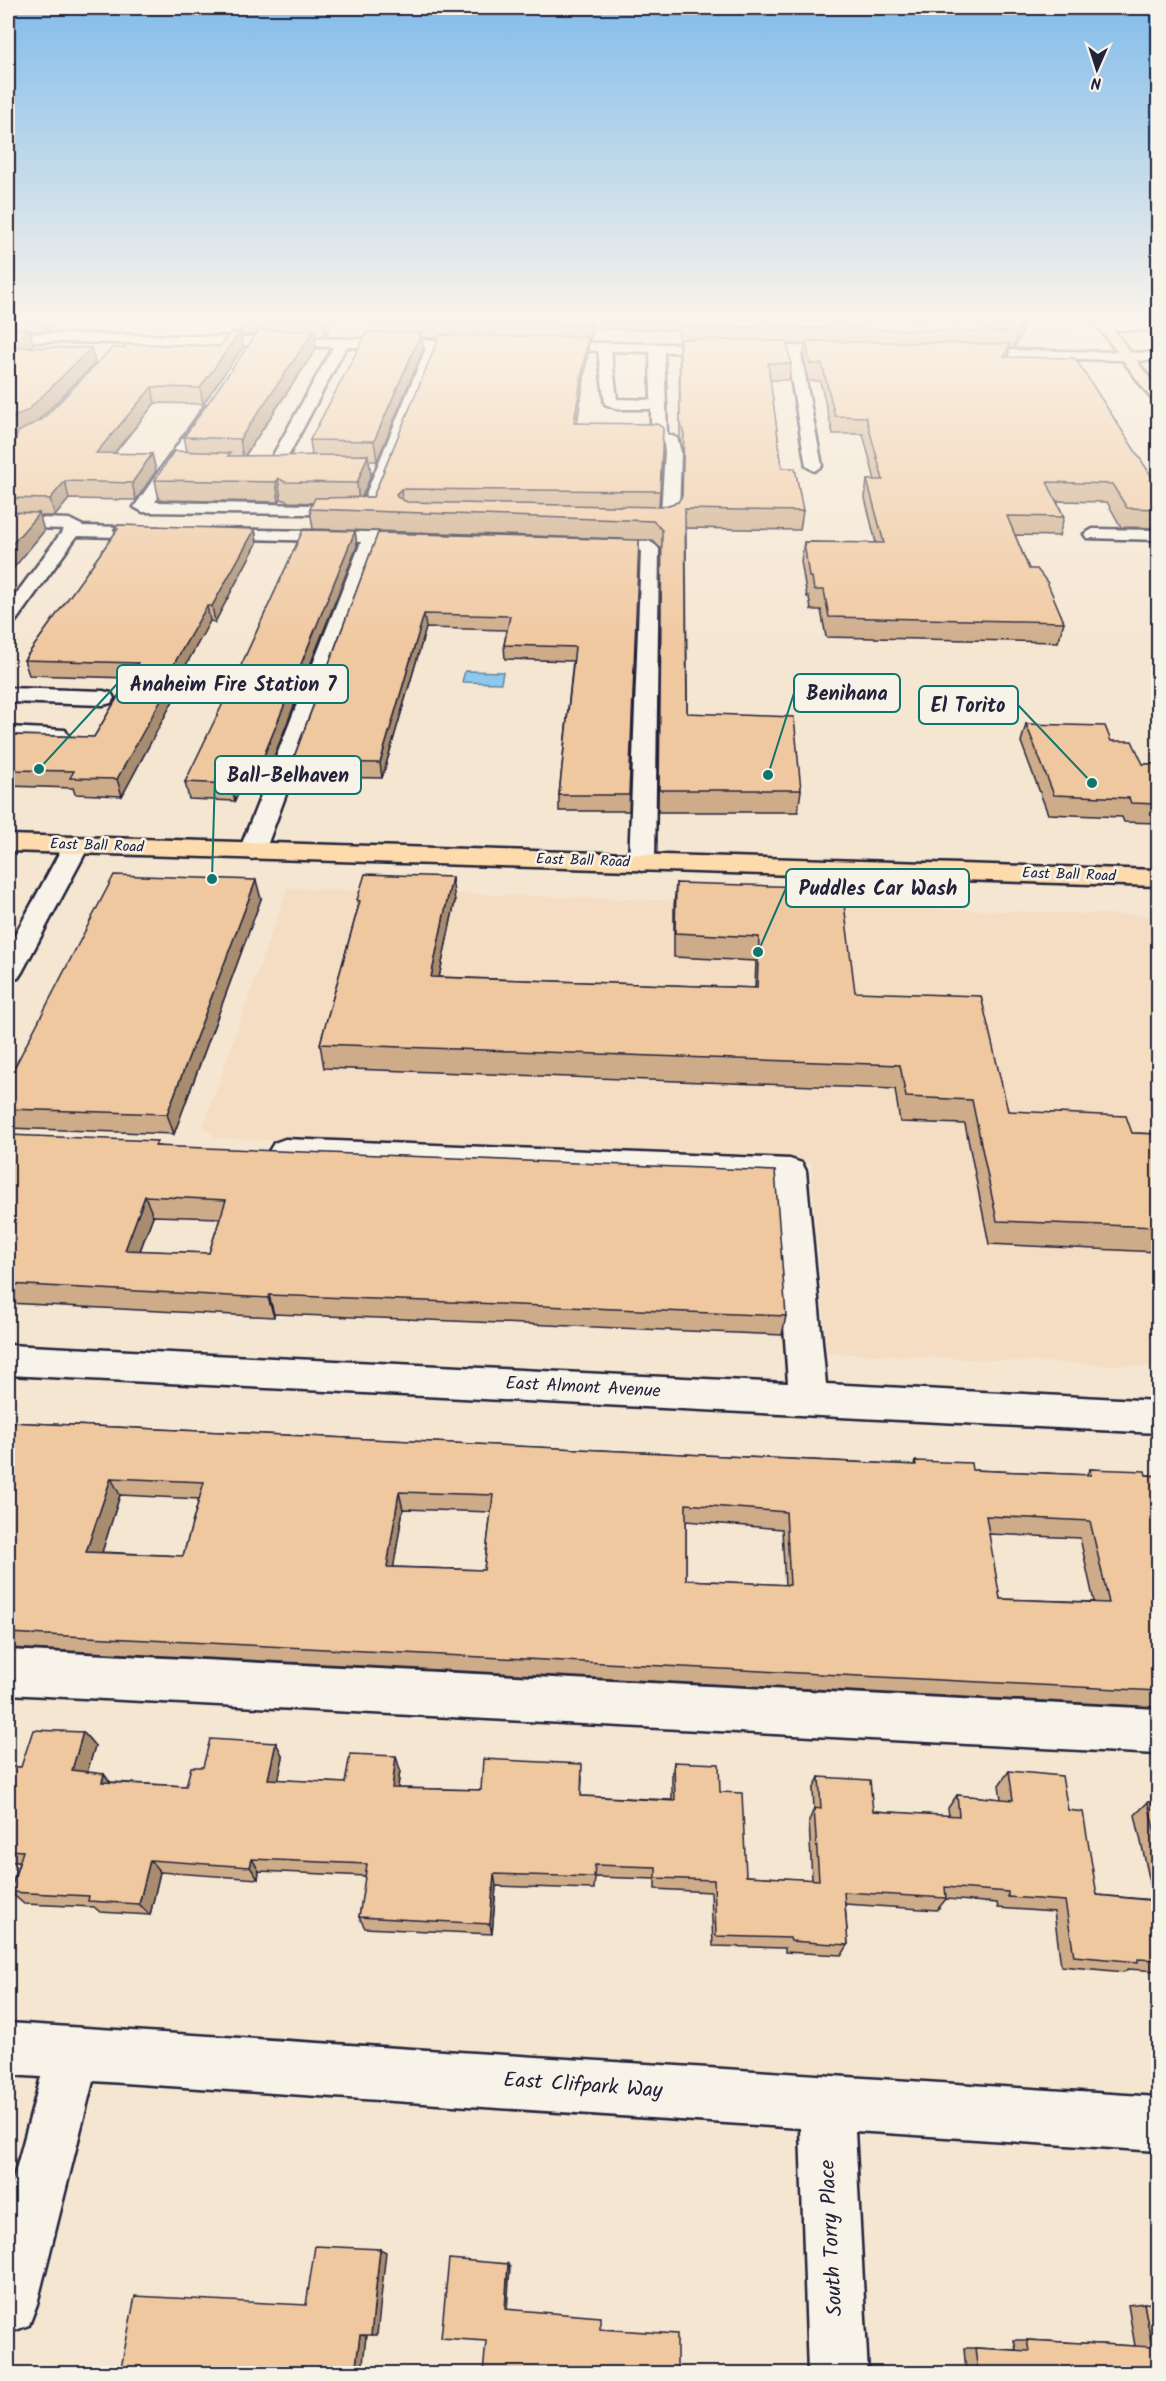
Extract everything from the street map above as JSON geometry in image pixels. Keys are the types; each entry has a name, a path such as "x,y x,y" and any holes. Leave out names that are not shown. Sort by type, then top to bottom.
{"main road":[{"name":"East Ball Road","path":"8,843 1158,878"}],"street":[{"path":"197,428 143,507 367,511 401,428"},
{"path":"276,466 296,428"},
{"path":"615,518 661,519 670,515 673,452 671,441 659,436 658,428"},
{"path":"807,428 814,466"},
{"path":"172,464 195,464"},
{"path":"253,465 297,466"},
{"path":"363,467 385,468"},
{"path":"8,522 186,533 442,539"},
{"path":"8,618 65,527"},
{"path":"1093,534 1158,535"},
{"path":"252,851 372,537"},
{"path":"570,543 640,544 650,549 642,863"},
{"path":"8,695 103,698"},
{"path":"8,734 57,735"},
{"path":"8,972 76,846"},
{"path":"258,1150 790,1171 808,1400"},
{"name":"East Almont Avenue","path":"8,1360 1158,1417"},
{"path":"8,1672 1158,1732"},
{"name":"East Clifpark Way","path":"8,2049 1158,2124"},
{"path":"8,2304 74,2053"},
{"name":"South Torry Place","path":"825,2102 838,2373"}],"shaded area":[{"path":"287,888 1158,916 1158,1367 827,1353 811,1162 216,1138 203,1127"}],"water":[{"path":"465,671 503,672 501,683 462,682"}],"building":[{"path":"25,428 117,428 96,453 152,454 132,483 65,481 50,499 8,498 8,452 13,449 18,432"},
{"path":"190,428 247,428 240,439 184,437"},
{"path":"316,428 380,428 374,441 310,440"},
{"path":"401,428 663,428 660,491 401,489 396,494 397,497 407,502 662,507 678,502 682,496 684,434 682,428 777,428 782,468 795,468 803,511 685,509 687,713 794,717 801,790 659,790 662,530 653,521 310,509 315,498 373,497"},
{"path":"869,428 1120,428 1158,486 1158,509 1127,508 1112,484 1047,482 1064,517 1007,516 1029,569 1037,569 1047,582 1064,622 829,617 824,590 814,590 812,577 809,577 804,542 884,543 867,480 883,480"},
{"path":"174,451 230,453 228,456 368,455 357,483 285,482 278,478 276,482 155,480"},
{"path":"8,512 39,513 8,549"},
{"path":"117,525 255,529 212,606 207,606 171,669 178,669 117,779 70,778 74,771 8,770 8,735 94,737 138,663 24,660 118,529 114,529"},
{"path":"303,530 355,531 258,770 237,770 231,784 185,782 238,672"},
{"path":"378,533 639,540 629,795 559,795 575,647 504,645 510,616 424,614 380,763 322,762 317,774 288,773"},
{"path":"1026,724 1105,726 1111,741 1132,741 1143,764 1158,764 1158,804 1131,803 1129,798 1054,795"},
{"path":"365,874 452,877 431,977 757,988 759,937 675,933 676,883 842,888 855,992 981,996 1008,1111 1126,1116 1132,1133 1158,1134 1158,1227 997,1221 972,1100 906,1097 900,1065 320,1044 360,901 357,900"},
{"path":"114,875 256,880 167,1114 8,1109 8,1080"},
{"path":"8,1135 157,1141 155,1146 775,1171 786,1316 269,1295 268,1298 8,1284","holes":["145,1196 226,1200 209,1253 125,1250"]},
{"path":"8,1422 916,1465 915,1461 971,1463 972,1470 1091,1475 1090,1469 1145,1471 1146,1475 1158,1476 1158,1691 8,1633","holes":["111,1478 204,1482 183,1556 86,1552","399,1492 493,1495 484,1570 387,1567","686,1504 786,1512 790,1585 686,1580","986,1516 1090,1521 1109,1603 1000,1599"]},
{"path":"33,1730 83,1732 72,1770 104,1774 102,1782 186,1786 191,1767 203,1767 210,1739 276,1743 268,1779 345,1783 350,1754 396,1756 392,1788 481,1790 483,1759 582,1764 581,1796 675,1801 674,1762 719,1764 720,1792 742,1793 746,1876 819,1880 814,1808 821,1809 819,1777 870,1780 873,1811 959,1816 957,1795 1013,1800 1009,1771 1062,1776 1068,1810 1083,1812 1097,1895 1158,1901 1158,1960 1138,1959 1138,1962 1074,1956 1065,1901 1008,1897 1008,1892 945,1887 946,1898 844,1892 848,1945 791,1941 790,1938 716,1936 714,1880 656,1878 656,1867 595,1865 594,1877 494,1874 490,1924 359,1917 367,1864 252,1859 250,1867 150,1860 139,1904 88,1901 89,1896 10,1892 23,1851 8,1850 8,1767 21,1767"},
{"path":"1148,1802 1158,1802 1158,1847"},
{"path":"315,2246 380,2249 371,2335 360,2335 355,2373 120,2373 135,2296 306,2305"},
{"path":"449,2259 508,2264 505,2309 600,2317 600,2329 677,2334 677,2373 483,2373 486,2341 441,2338"},
{"path":"1144,2303 1158,2304 1158,2373 978,2373 975,2348 1029,2351 1027,2340 1152,2347"}],"place":[{"name":"Anaheim Fire Station 7","path":"39,769"},
{"name":"Benihana","path":"768,775"},
{"name":"El Torito","path":"1092,783"},
{"name":"Ball-Belhaven","path":"212,879"},
{"name":"Puddles Car Wash","path":"758,952"}]}
